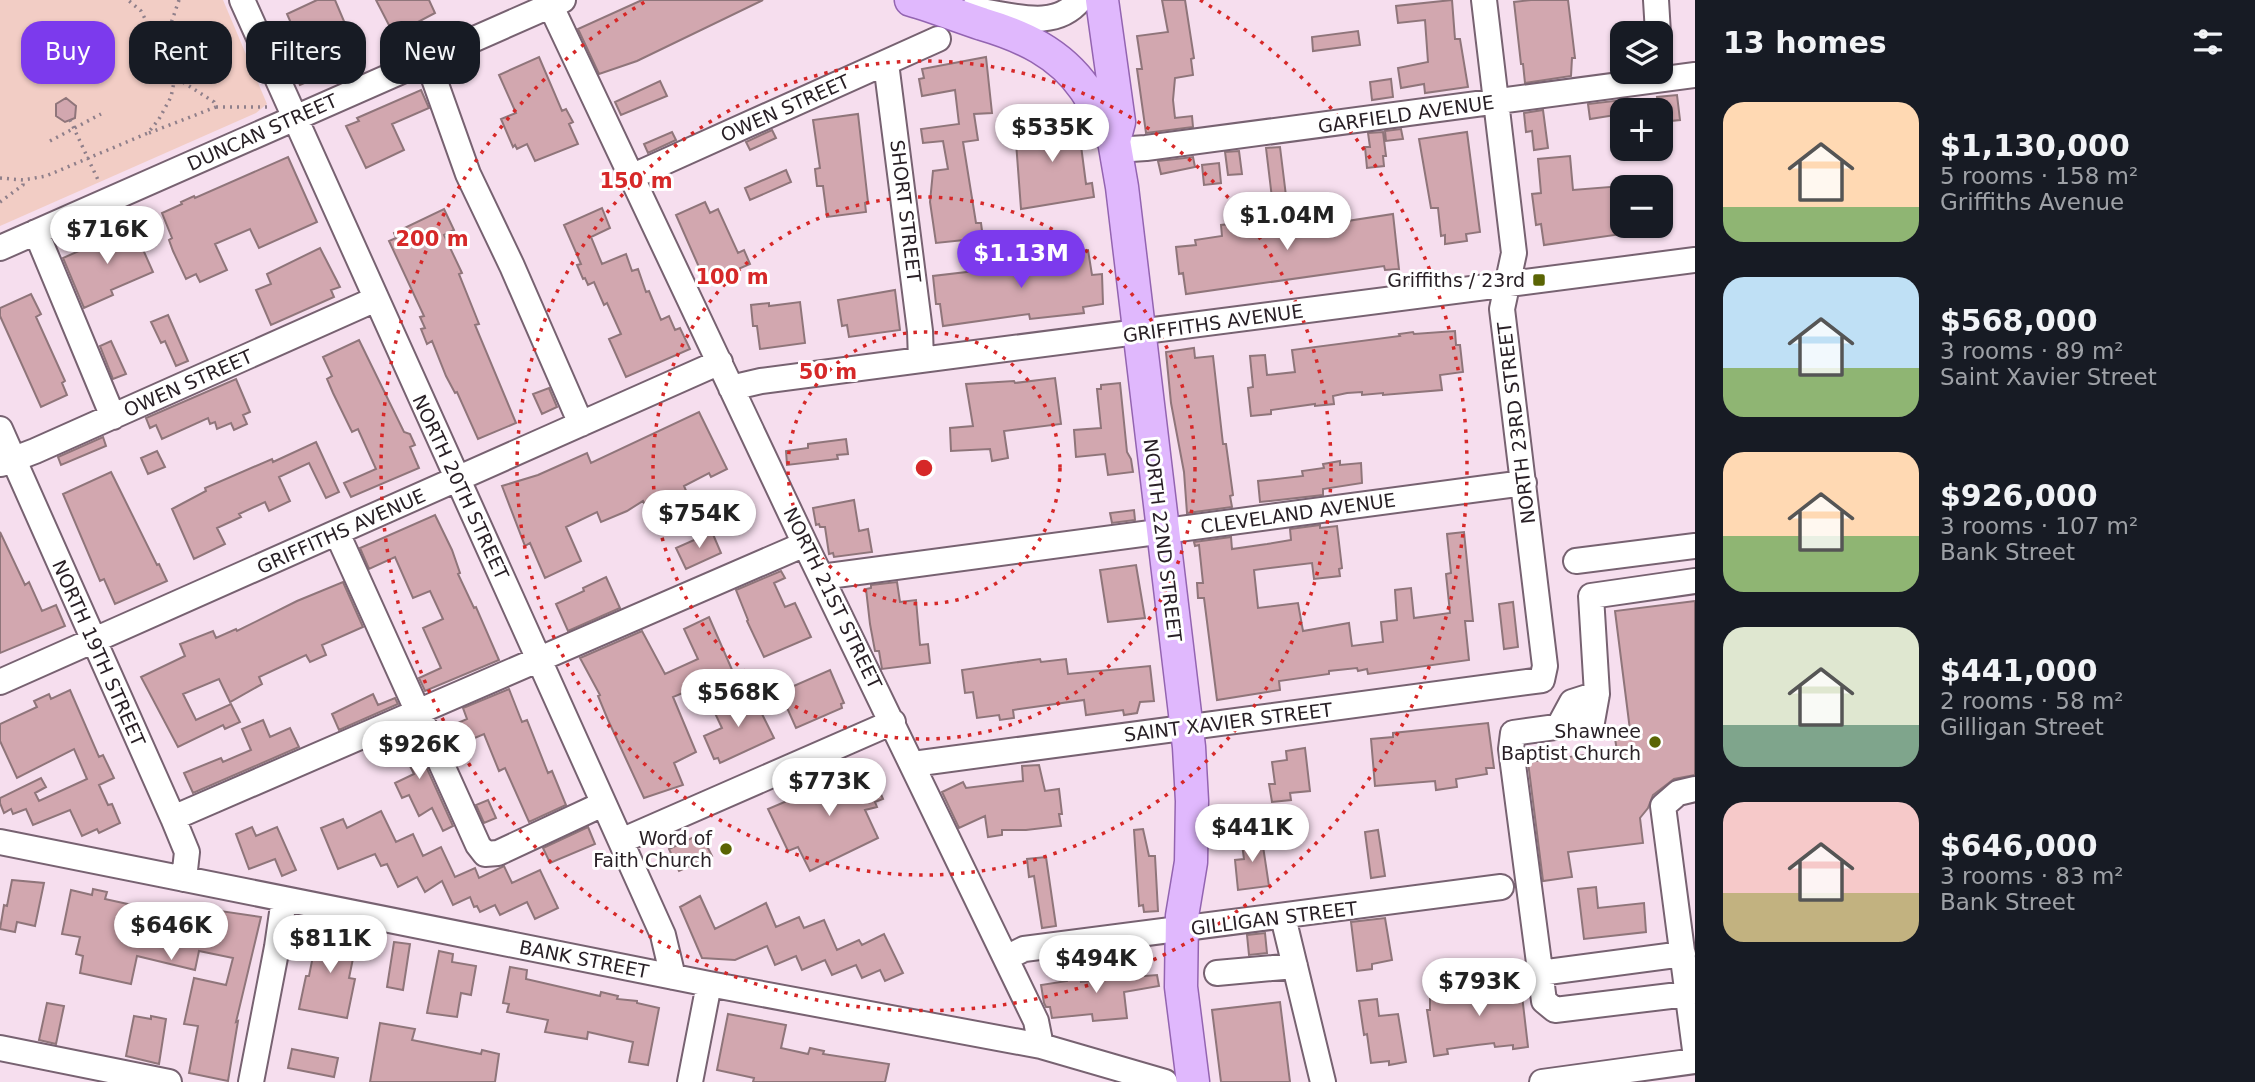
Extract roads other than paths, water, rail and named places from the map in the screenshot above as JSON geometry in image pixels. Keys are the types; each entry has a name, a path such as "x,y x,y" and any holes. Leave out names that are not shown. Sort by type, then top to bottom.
{"main road":[{"path":"911,0 1024,38 1062,63 1085,88 1115,145"},
{"name":"NORTH 22ND STREET","path":"1102,0 1119,122 1115,145 1163,531 1192,801 1191,862 1181,930 1182,1008 1171,1082"}],"street":[{"name":"NORTH 20TH STREET","path":"242,0 284,112 376,299 663,935 673,977"},
{"path":"943,9 986,11 1041,20 1062,15 1080,0"},
{"name":"NORTH 23RD STREET","path":"1483,0 1514,253 1502,309 1545,666 1542,680"},
{"path":"1656,0 1657,21"},
{"name":"DUNCAN STREET","path":"480,36 554,2"},
{"name":"NORTH 21ST STREET","path":"554,2 631,177 1036,1021 1041,1046"},
{"name":"OWEN STREET","path":"631,177 938,39"},
{"name":"SHORT STREET","path":"886,63 919,317 922,360"},
{"name":"GARFIELD AVENUE","path":"1673,73 1695,75"},
{"name":"DUNCAN STREET","path":"0,248 284,112 380,77"},
{"name":"GARFIELD AVENUE","path":"1115,145 1146,148 1496,102 1610,81"},
{"path":"436,84 468,174 512,266 581,424"},
{"path":"36,232 113,417"},
{"name":"GRIFFITHS AVENUE","path":"731,388 761,381 1695,260"},
{"name":"OWEN STREET","path":"7,462 376,299"},
{"name":"GRIFFITHS AVENUE","path":"0,682 720,362"},
{"name":"NORTH 19TH STREET","path":"0,429 7,462 93,641 187,852 184,879"},
{"name":"CLEVELAND AVENUE","path":"821,577 1524,483"},
{"path":"337,533 478,845 485,854 498,853 603,804"},
{"path":"173,818 805,544"},
{"path":"1576,561 1695,546"},
{"path":"1687,994 1555,1010 1544,1001 1511,748 1513,733 1592,722 1597,694 1591,597 1695,581"},
{"name":"SAINT XAVIER STREET","path":"914,764 1542,680"},
{"path":"621,841 893,722"},
{"path":"1695,789 1678,793 1662,806 1688,921 1683,954 1695,1050"},
{"name":"BANK STREET","path":"0,842 673,977 1041,1046 1096,1072 1171,1082"},
{"name":"GILLIGAN STREET","path":"1006,958 1024,950 1502,887"},
{"path":"251,1082 284,899"},
{"path":"1283,917 1323,1082"},
{"path":"1540,972 1683,954"},
{"path":"1217,972 1295,966"},
{"path":"690,1082 709,984"},
{"path":"0,1048 169,1082"},
{"path":"1542,1082 1695,1062"}],"place":[{"name":"Griffiths / 23rd","path":"1539,280"},
{"name":"Shawnee Baptist Church","path":"1655,742"},
{"name":"Word of Faith Church","path":"726,849"}]}
